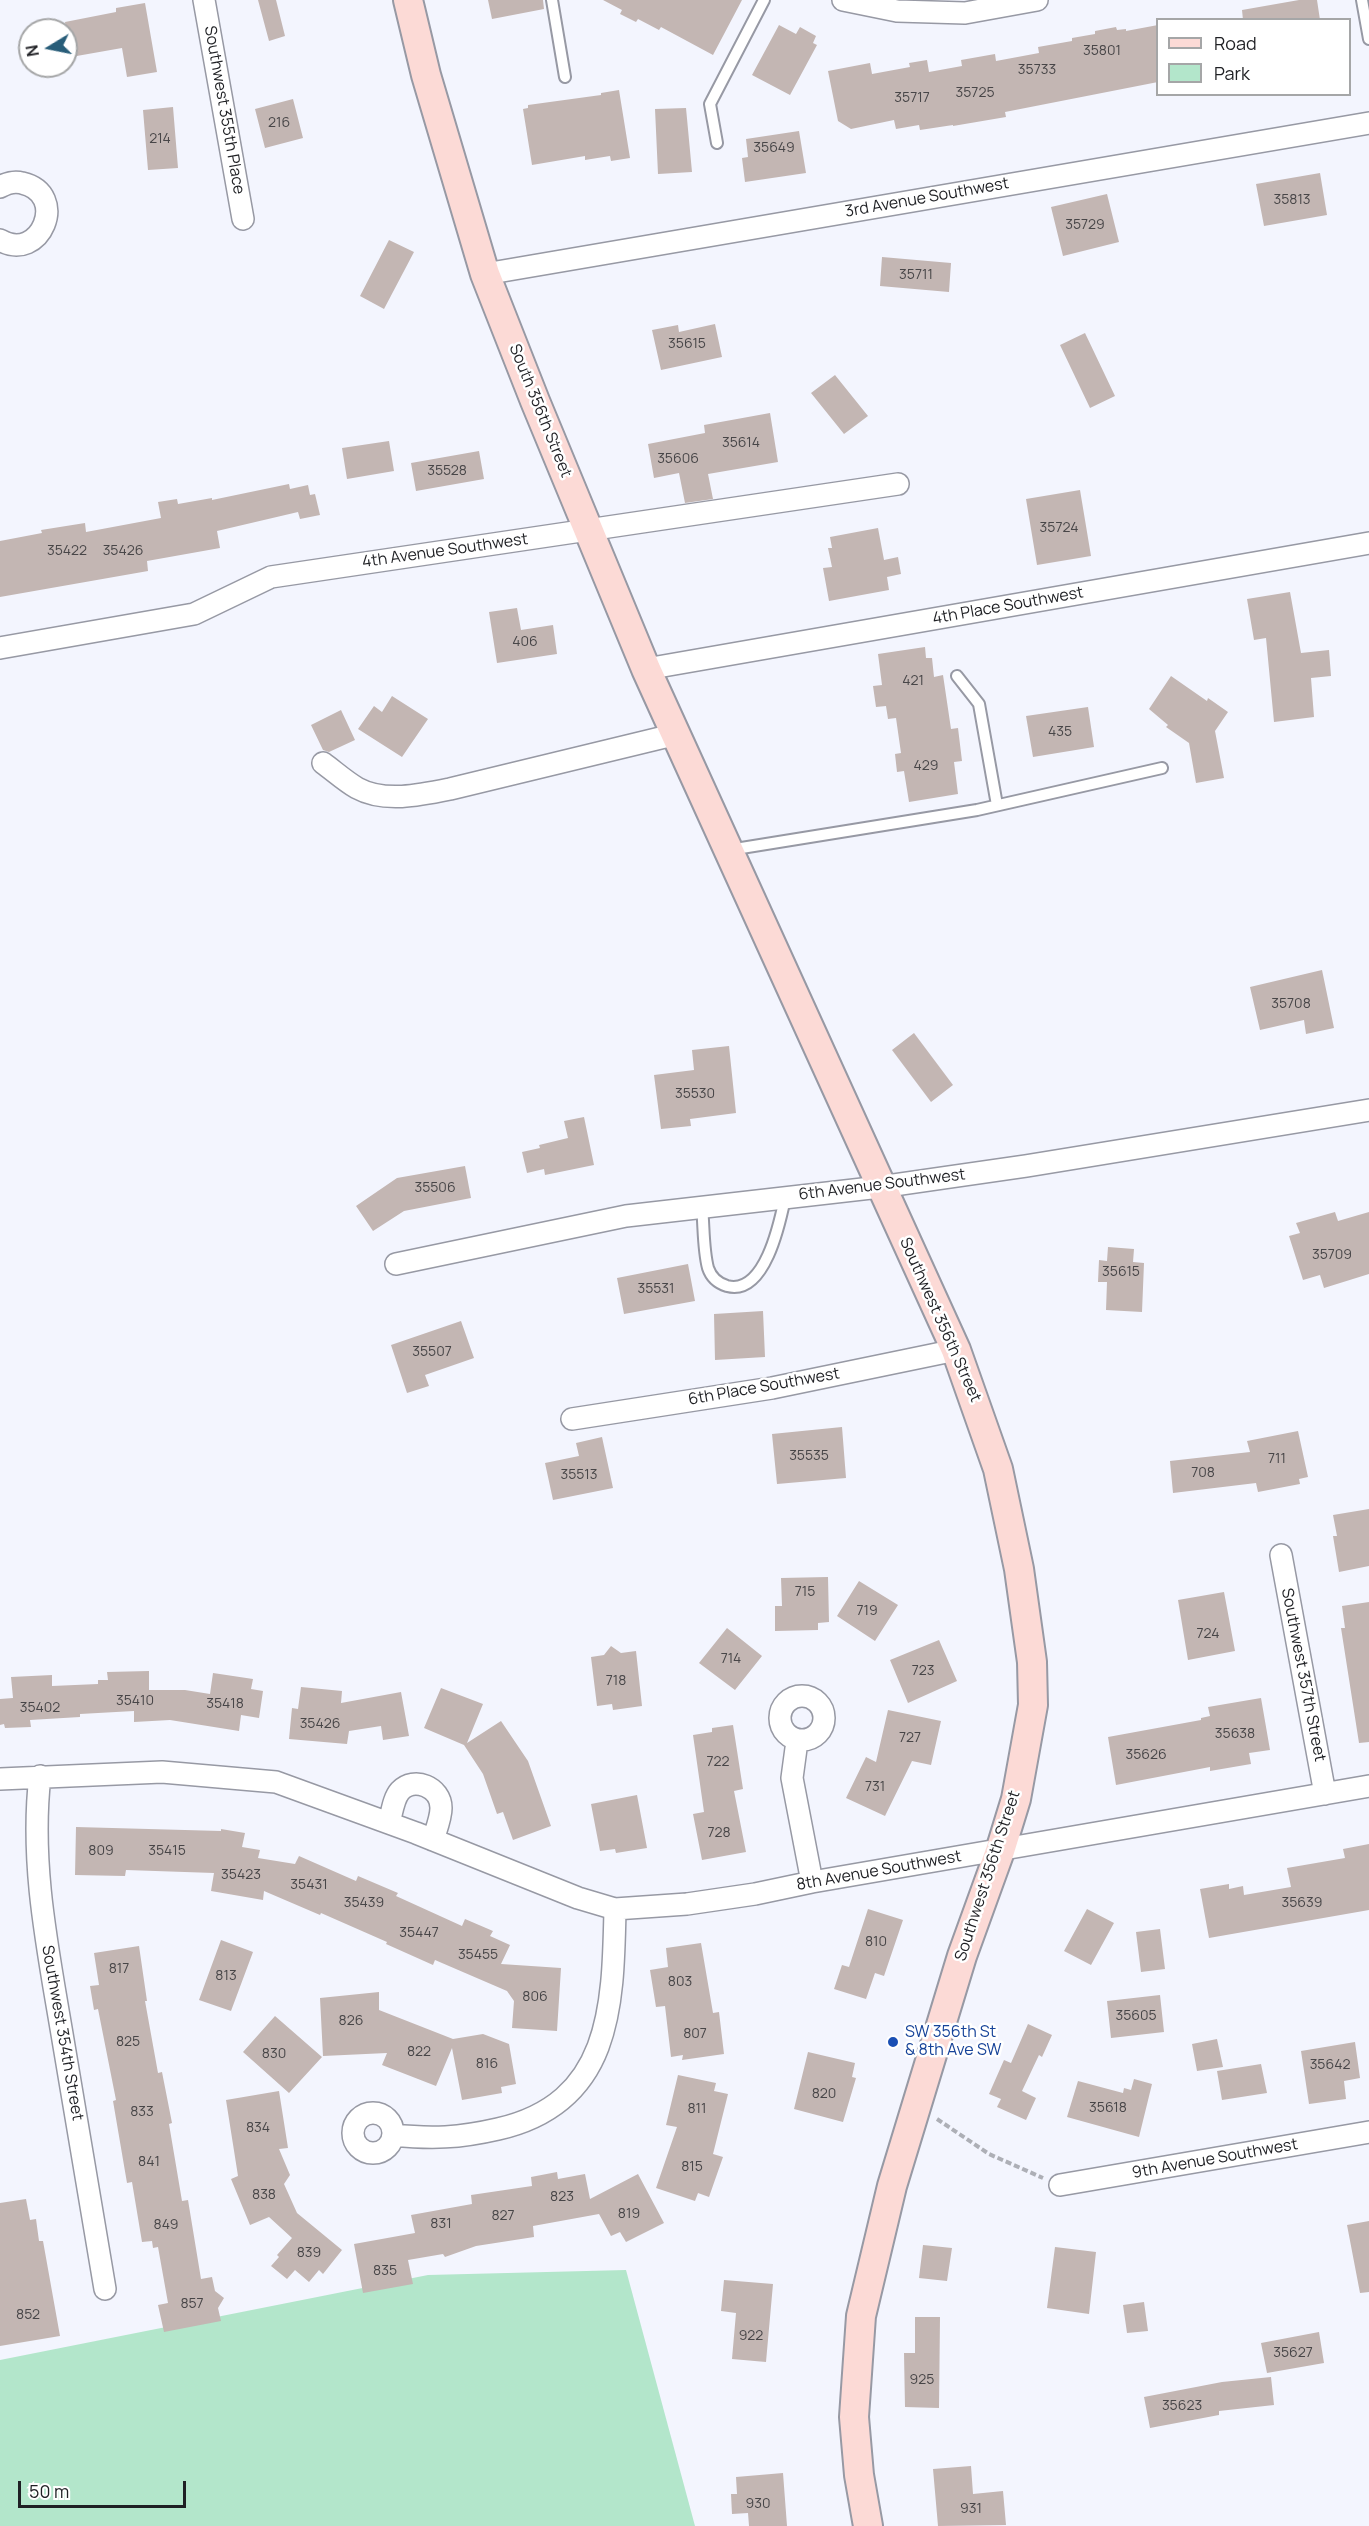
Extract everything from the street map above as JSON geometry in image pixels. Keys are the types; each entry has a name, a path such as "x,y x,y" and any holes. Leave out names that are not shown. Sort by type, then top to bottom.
{"main road":[{"name":"South 356th Street","path":"408,0 426,75 485,274 646,669 710,808"},
{"name":"Southwest 356th Street","path":"710,808 880,1187 956,1350 998,1469 1019,1569 1032,1662 1033,1705 1016,1799 962,1956 892,2186 861,2316 854,2417 859,2475 868,2526"}],"street":[{"name":"Southwest 355th Place","path":"204,0 243,219"},
{"path":"843,0 897,11 965,13 1037,0"},
{"name":"3rd Avenue Southwest","path":"485,274 1369,123"},
{"path":"0,187 17,182 29,185 39,192 46,202 48,214 45,227 38,236 27,243 15,245 0,240"},
{"name":"4th Avenue Southwest","path":"0,648 194,614 271,577 898,484"},
{"name":"4th Place Southwest","path":"646,669 1369,543"},
{"path":"323,763 363,791 387,796 412,796 450,789 677,734"},
{"name":"6th Avenue Southwest","path":"396,1264 626,1216 880,1187 1038,1164 1369,1110"},
{"name":"6th Place Southwest","path":"572,1419 772,1388 956,1350"},
{"name":"Southwest 357th Street","path":"1281,1555 1325,1794"},
{"path":"797,1741 792,1778 812,1882"},
{"name":"8th Avenue Southwest","path":"0,1779 162,1772 276,1782 433,1840 578,1899 615,1909 687,1904 755,1894 812,1882 1369,1786"},
{"name":"Southwest 354th Street","path":"40,1776 36,1835 45,1935 105,2289"},
{"path":"389,1823 400,1791 415,1784 423,1784 437,1793 440,1801 441,1809 433,1840"},
{"path":"393,2135 430,2139 470,2135 535,2117 554,2107 570,2094 591,2063 609,2005 614,1972 615,1909"},
{"name":"9th Avenue Southwest","path":"1060,2185 1369,2132"}],"lane":[{"path":"552,0 565,76"},
{"path":"717,143 710,104 764,0"},
{"path":"1362,0 1369,39"},
{"path":"957,676 979,704 997,806"},
{"path":"729,850 997,806 1161,768"},
{"path":"702,1207 708,1267 713,1278 721,1284 732,1287 748,1282 768,1258 777,1237 785,1197"}],"path":[{"path":"917,2106 989,2154 1060,2185"}],"green space":[{"path":"626,2270 695,2526 0,2526 0,2360 428,2275"}],"building":[{"path":"258,0 276,0 285,36 269,41"},
{"path":"488,0 543,0 544,9 492,19"},
{"path":"603,0 742,0 713,55 661,27 659,30 638,19 636,22 620,14 622,10"},
{"path":"1299,0 1317,0 1320,18 1243,18 1242,10"},
{"path":"145,3 157,72 127,77 122,48 78,56 78,19 116,12 116,8"},
{"path":"779,25 796,34 800,27 816,36 813,43 817,45 790,95 752,75"},
{"path":"1156,25 1156,82 1005,112 1006,117 953,126 920,130 919,125 896,129 894,120 851,129 838,121 828,71 870,63 872,74 910,67 909,63 927,60 929,72 962,66 961,60 995,54 996,61 1039,53 1038,47 1072,41 1072,38 1095,34 1095,31 1116,27 1117,30 1126,29 1126,31"},
{"path":"619,90 630,158 611,161 610,156 585,160 585,156 532,165 523,109 528,108 528,105 601,95 601,93"},
{"path":"293,99 303,138 265,148 255,109"},
{"path":"173,107 178,168 148,170 143,110"},
{"path":"686,108 692,172 658,174 655,109"},
{"path":"799,131 806,173 745,182 742,158 748,157 746,139"},
{"path":"1320,173 1327,215 1264,226 1256,184"},
{"path":"1107,194 1119,242 1063,256 1051,207"},
{"path":"389,240 414,252 384,309 360,296"},
{"path":"882,257 951,263 949,292 880,286"},
{"path":"715,324 722,357 661,370 652,330 678,325 679,332"},
{"path":"1085,333 1115,396 1090,408 1060,345"},
{"path":"835,375 868,416 844,434 811,393"},
{"path":"770,413 778,462 708,474 713,499 685,503 679,473 654,478 648,444 705,433 704,425"},
{"path":"389,441 394,471 347,479 342,448"},
{"path":"479,451 484,479 416,491 411,463"},
{"path":"289,484 290,489 308,485 310,495 315,494 320,515 300,519 298,512 217,531 220,548 147,561 148,571 0,597 0,541 42,533 41,530 85,523 86,532 161,518 158,502 177,499 178,504 212,498 212,500"},
{"path":"1080,490 1091,556 1037,565 1026,499"},
{"path":"878,528 884,560 898,557 901,574 887,577 889,590 829,601 823,568 832,567 828,548 832,548 830,537"},
{"path":"1290,592 1301,653 1329,650 1331,676 1311,678 1314,717 1274,722 1266,638 1254,640 1247,599"},
{"path":"517,608 521,630 553,625 557,654 497,663 489,612"},
{"path":"925,647 926,658 932,658 934,677 943,675 951,729 958,728 962,761 954,762 958,794 909,802 904,771 897,772 895,754 901,753 896,718 888,719 886,706 876,707 873,686 882,685 878,654"},
{"path":"1171,676 1207,701 1208,698 1228,712 1215,731 1224,778 1196,783 1189,743 1166,727 1168,725 1149,709"},
{"path":"392,696 428,719 402,757 358,729 374,706 382,712"},
{"path":"1088,707 1094,747 1033,757 1026,716"},
{"path":"341,710 355,740 329,752 323,750 311,725"},
{"path":"1322,970 1334,1028 1306,1034 1304,1020 1260,1030 1250,987"},
{"path":"914,1033 953,1085 931,1102 892,1050"},
{"path":"729,1046 736,1113 690,1119 691,1126 661,1129 654,1075 694,1070 692,1050"},
{"path":"584,1117 594,1165 545,1175 544,1169 527,1173 522,1152 568,1138 564,1121"},
{"path":"465,1166 471,1198 404,1211 373,1231 356,1206 397,1178"},
{"path":"1335,1212 1338,1221 1369,1212 1369,1274 1324,1288 1320,1275 1303,1280 1289,1236 1300,1233 1296,1223"},
{"path":"1108,1247 1134,1249 1133,1262 1144,1263 1142,1312 1106,1310 1107,1282 1098,1282 1099,1260 1107,1261"},
{"path":"688,1264 695,1301 624,1314 617,1278"},
{"path":"763,1311 765,1357 715,1360 714,1314"},
{"path":"461,1321 474,1358 425,1375 429,1386 407,1393 391,1345"},
{"path":"842,1427 846,1478 777,1484 772,1434"},
{"path":"1298,1431 1308,1477 1299,1479 1300,1484 1258,1492 1256,1483 1173,1493 1170,1461 1250,1452 1247,1441"},
{"path":"602,1437 613,1488 553,1500 545,1463 579,1456 576,1443"},
{"path":"1369,1509 1369,1566 1339,1572 1333,1536 1337,1536 1333,1515"},
{"path":"828,1577 829,1622 818,1623 818,1630 775,1631 775,1606 782,1606 781,1578"},
{"path":"859,1581 898,1605 875,1641 837,1616"},
{"path":"1224,1592 1235,1651 1188,1660 1178,1600"},
{"path":"1369,1602 1369,1742 1359,1743 1341,1628 1345,1628 1342,1606"},
{"path":"727,1628 762,1656 735,1690 699,1663"},
{"path":"939,1640 957,1681 908,1703 890,1660"},
{"path":"611,1646 621,1653 636,1651 642,1706 613,1710 612,1704 597,1706 591,1657 604,1655"},
{"path":"149,1671 149,1690 185,1690 210,1694 213,1673 253,1679 251,1689 263,1691 259,1718 241,1715 239,1731 170,1720 134,1722 134,1711 30,1720 31,1727 5,1728 4,1724 0,1725 0,1699 13,1698 11,1677 52,1675 52,1686 98,1684 98,1680 108,1680 107,1672"},
{"path":"301,1687 342,1691 341,1703 401,1692 409,1736 383,1740 381,1726 349,1731 347,1744 289,1739 292,1708 298,1709"},
{"path":"441,1688 483,1704 467,1743 501,1721 528,1761 551,1826 513,1840 503,1812 497,1814 483,1774 464,1745 424,1728"},
{"path":"1261,1698 1270,1750 1249,1753 1251,1764 1210,1771 1210,1767 1116,1785 1108,1737 1201,1720 1201,1718 1210,1716 1208,1707"},
{"path":"888,1710 941,1721 931,1765 912,1761 885,1816 846,1798 866,1757 876,1762"},
{"path":"733,1725 743,1789 734,1791 746,1852 702,1860 693,1814 704,1812 693,1735 712,1732 712,1728"},
{"path":"637,1795 647,1848 616,1853 615,1849 600,1851 591,1804"},
{"path":"76,1827 221,1831 221,1829 245,1833 242,1847 260,1850 258,1858 295,1864 299,1856 356,1881 358,1876 398,1893 396,1896 462,1926 465,1919 493,1931 490,1936 510,1945 501,1964 561,1968 557,2031 512,2028 514,2001 507,1991 435,1960 433,1965 321,1913 320,1915 264,1891 263,1900 211,1891 214,1873 126,1870 125,1876 75,1875"},
{"path":"1369,1844 1369,1910 1209,1938 1200,1889 1229,1884 1229,1889 1243,1886 1244,1895 1291,1887 1287,1868 1345,1858 1343,1849"},
{"path":"868,1909 903,1920 884,1976 875,1973 866,1999 834,1989 842,1965 849,1967"},
{"path":"1087,1909 1114,1923 1091,1965 1064,1951"},
{"path":"1160,1929 1165,1969 1141,1972 1136,1932"},
{"path":"221,1940 253,1952 231,2011 199,2000"},
{"path":"701,1943 713,2013 719,2012 724,2054 682,2060 683,2055 671,2057 665,2006 656,2007 650,1970 668,1967 666,1948"},
{"path":"139,1946 147,2001 145,2001 158,2073 162,2072 172,2123 169,2124 182,2201 188,2200 201,2279 212,2277 215,2291 224,2298 218,2308 221,2321 164,2332 158,2305 168,2303 158,2247 153,2248 152,2241 142,2242 132,2182 127,2183 113,2101 116,2100 98,2009 94,2010 90,1986 99,1985 94,1953"},
{"path":"379,1992 379,2010 453,2039 483,2034 509,2044 516,2084 501,2087 502,2093 462,2100 452,2048 436,2086 382,2065 387,2053 323,2056 320,1998"},
{"path":"1160,1995 1164,2032 1111,2038 1107,2001"},
{"path":"275,2016 322,2057 289,2093 243,2052"},
{"path":"1028,2024 1052,2035 1042,2057 1039,2055 1022,2091 1036,2098 1026,2120 997,2107 1001,2099 989,2094 1004,2060 1011,2063"},
{"path":"1217,2039 1223,2067 1197,2071 1192,2044"},
{"path":"1355,2042 1360,2078 1344,2081 1346,2099 1309,2104 1301,2051"},
{"path":"808,2052 855,2063 852,2077 856,2078 843,2122 794,2109"},
{"path":"1261,2064 1267,2093 1222,2100 1217,2071"},
{"path":"678,2075 716,2083 714,2091 728,2094 713,2154 723,2157 709,2197 698,2193 695,2201 656,2188 677,2127 666,2125"},
{"path":"1134,2079 1152,2084 1139,2137 1067,2117 1078,2081 1123,2093 1124,2088 1131,2090"},
{"path":"279,2091 288,2148 279,2149 290,2175 284,2184 297,2213 342,2250 323,2274 319,2270 309,2282 295,2270 287,2279 271,2266 279,2257 277,2255 292,2238 269,2217 250,2225 231,2179 238,2176 226,2100"},
{"path":"557,2172 558,2179 585,2174 590,2199 638,2174 664,2223 626,2242 620,2232 611,2236 599,2214 533,2226 534,2237 476,2246 445,2257 443,2254 408,2260 413,2284 363,2293 354,2244 415,2233 411,2215 472,2204 471,2195 532,2186 531,2177"},
{"path":"26,2199 30,2220 36,2219 39,2241 43,2241 60,2336 0,2346 0,2203"},
{"path":"1369,2221 1369,2292 1360,2293 1347,2225"},
{"path":"923,2245 952,2248 947,2281 919,2278"},
{"path":"1055,2247 1096,2252 1089,2314 1047,2308"},
{"path":"724,2280 773,2284 766,2362 732,2359 736,2313 721,2311"},
{"path":"1144,2302 1148,2331 1127,2333 1123,2305"},
{"path":"915,2317 940,2317 939,2408 905,2407 904,2353 915,2353"},
{"path":"1319,2332 1324,2363 1267,2373 1261,2343"},
{"path":"1271,2377 1274,2405 1219,2411 1219,2415 1150,2428 1144,2397 1222,2382"},
{"path":"971,2466 973,2494 1003,2491 1006,2525 938,2526 933,2469"},
{"path":"783,2473 787,2526 749,2526 748,2513 732,2514 731,2494 737,2494 736,2477"}],"place":[{"name":"SW 356th St & 8th Ave SW","path":"893,2042"}]}
